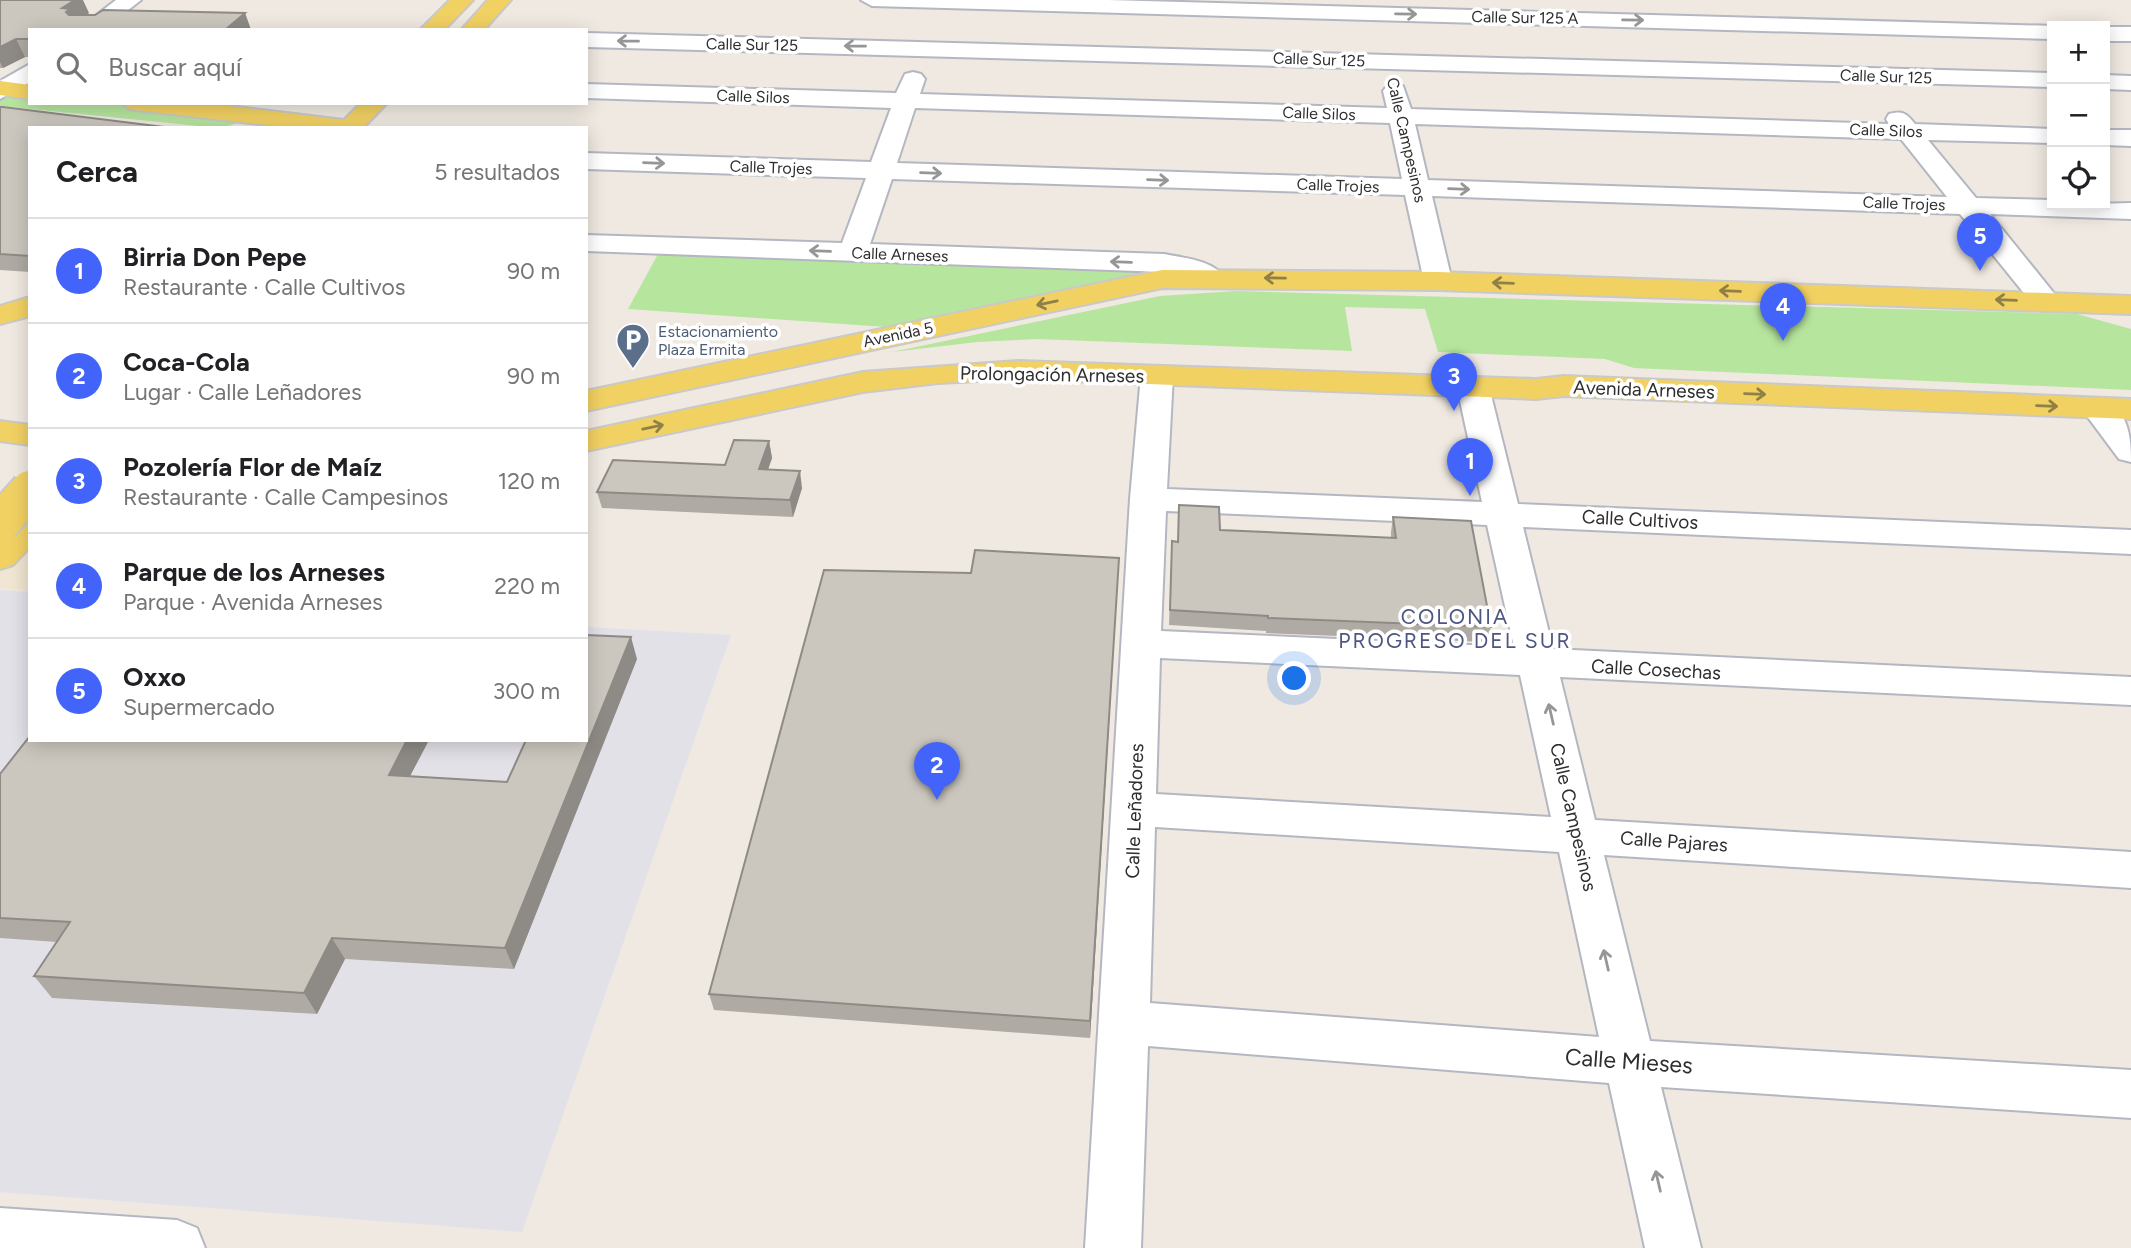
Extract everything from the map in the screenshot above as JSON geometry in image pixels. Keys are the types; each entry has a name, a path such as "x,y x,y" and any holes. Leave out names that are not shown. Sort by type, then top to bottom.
{"main road":[{"path":"433,28 462,0"},
{"path":"451,28 479,0"},
{"path":"474,28 500,0"},
{"path":"1,95 28,101"},
{"path":"150,105 279,124 319,126"},
{"path":"340,126 355,105"},
{"path":"340,126 371,105"},
{"path":"380,126 400,105"},
{"path":"118,122 153,126"},
{"path":"1211,278 1438,281 2131,304"},
{"name":"Avenida 5","path":"588,401 1162,279 1211,278"},
{"path":"2060,302 2131,318"},
{"path":"0,315 28,307"},
{"path":"588,418 803,371 933,353 1040,353 1540,376 1564,386"},
{"name":"Prolongación Arneses","path":"588,441 863,382 938,373 1018,370 1157,375"},
{"name":"Avenida Arneses","path":"1157,375 1544,389 1564,386 2131,409"},
{"path":"0,492 22,437"},
{"path":"0,486 28,491"},
{"path":"0,523 28,493"},
{"path":"0,557 28,527"}],"street":[{"path":"91,28 130,0"},
{"name":"Calle Sur 125 A","path":"872,0 1375,7 2047,32"},
{"path":"1802,0 1968,205 2060,302"},
{"path":"853,252 940,1"},
{"name":"Calle Campesinos","path":"1375,7 1438,281"},
{"path":"2110,34 2131,34"},
{"name":"Calle Sur 125","path":"588,40 2047,80"},
{"path":"1,95 28,73"},
{"path":"2110,82 2131,83"},
{"name":"Calle Silos","path":"588,91 2047,136"},
{"path":"2110,138 2131,138"},
{"name":"Calle Trojes","path":"588,161 2131,211"},
{"name":"Calle Arneses","path":"588,243 1164,263 1187,267 1211,278"},
{"name":"Calle Leñadores","path":"1113,1248 1127,1023 1139,643 1157,375"},
{"name":"Calle Campesinos","path":"1474,387 1673,1248"},
{"path":"2097,408 2131,452"},
{"name":"Calle Cultivos","path":"1148,499 2131,542"},
{"name":"Calle Cosechas","path":"1139,643 2131,691"},
{"name":"Calle Pajares","path":"1133,809 2131,870"},
{"name":"Calle Mieses","path":"1127,1023 1630,1062 2131,1094"},
{"path":"0,1235 177,1248"}],"shaded area":[{"path":"28,540 28,590 0,588 0,571"},
{"path":"0,590 28,592 28,742 588,742 588,627 731,635 522,1232 0,1192"}],"green space":[{"path":"11,91 28,93 28,105 135,105 255,119 227,126 199,126 0,106 0,99"},
{"path":"658,254 1149,268 1150,272 886,327 628,309"},
{"path":"1236,291 2077,314 2131,329 2131,390 1634,368 1605,359 1438,352 1425,309 1345,307 1352,351 1037,339 977,342 892,352 1160,296"}],"building":[{"path":"0,0 75,0 62,8 70,9 66,12 69,15 95,15 103,10 245,13 227,28 28,28 28,39 16,39 0,47"},
{"path":"0,107 156,126 28,126 28,256 0,254"},
{"path":"734,440 769,441 759,469 800,471 790,500 597,492 613,460 725,465"},
{"path":"1179,505 1219,507 1220,530 1396,538 1393,517 1471,521 1491,627 1268,618 1170,610 1172,541 1178,542"},
{"path":"975,550 1119,558 1090,1021 709,994 824,570 971,573"},
{"path":"588,635 631,637 505,948 332,938 304,993 34,976 70,922 0,918 0,774 28,739 28,742 406,742 389,775 507,782 525,742 588,742"}],"place":[{"name":"Oxxo","path":"1980,271"},
{"name":"Parque de los Arneses","path":"1783,341"},
{"name":"Estacionamiento Plaza Ermita","path":"633,370"},
{"name":"Pozolería Flor de Maíz","path":"1454,411"},
{"name":"Birria Don Pepe","path":"1470,496"},
{"name":"Coca-Cola","path":"937,800"}],"district":[{"name":"COLONIA PROGRESO DEL SUR","path":"1455,629"}]}
